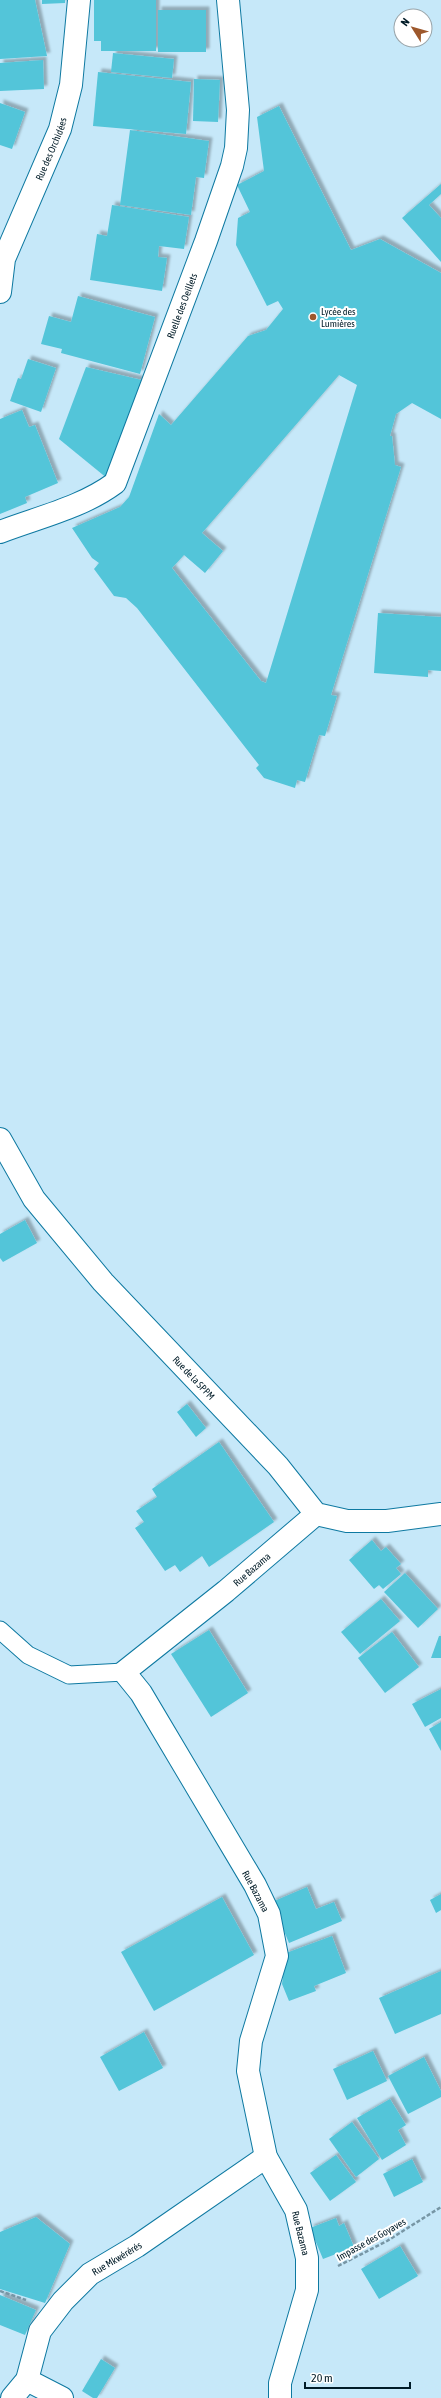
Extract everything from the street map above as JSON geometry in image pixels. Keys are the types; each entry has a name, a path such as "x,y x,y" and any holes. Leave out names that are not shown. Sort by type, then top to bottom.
{"street":[{"name":"Rue des Orchidées","path":"0,292 4,259 60,129 71,85 80,0"},
{"name":"Ruelle des Oeillets","path":"0,532 80,504 98,496 115,483 190,285 232,166 236,148 238,110 228,0"},
{"name":"Rue de la SPPM","path":"0,1139 34,1199 103,1282 278,1466 316,1514"},
{"path":"316,1514 347,1521 387,1522 441,1514"},
{"name":"Rue Bazama","path":"280,2398 280,2383 307,2282 307,2258 296,2210 266,2158 248,2070 252,2041 277,1956 269,1914 255,1885 141,1693 124,1672 226,1591 316,1514"},
{"name":"Rue Mkwérérés","path":"12,2398 27,2380 40,2331 63,2302 90,2274 137,2246 266,2158"},
{"path":"27,2380 62,2398"}],"lane":[{"path":"0,1630 28,1656 70,1675 124,1672"}],"path":[{"name":"Impasse des Goyaves","path":"307,2282 387,2241 441,2207"}],"building":[{"path":"0,0 35,0 47,56 0,59"},
{"path":"42,0 65,0 65,3 42,4"},
{"path":"94,0 156,0 156,51 101,51 101,41 94,41"},
{"path":"158,10 206,10 206,52 158,52"},
{"path":"113,53 174,59 172,78 111,72"},
{"path":"43,60 44,89 0,91 0,63"},
{"path":"98,72 191,82 186,134 93,126"},
{"path":"194,79 220,80 218,122 193,121"},
{"path":"0,103 25,112 12,149 0,145"},
{"path":"279,106 351,250 380,239 441,273 441,419 412,403 396,414 390,436 392,436 395,465 401,467 331,695 337,696 325,736 319,735 305,782 297,780 295,788 264,778 256,768 259,765 137,608 126,598 114,596 94,569 99,563 92,558 72,528 120,507 129,497 159,414 171,425 248,336 266,330 283,309 278,301 267,306 236,245 238,218 250,212 237,185 264,171 257,117","holes":["339,375 357,385 266,683 261,681 172,568 184,555 205,573 223,551 202,533"]},
{"path":"130,130 209,141 204,178 196,177 191,215 120,205"},
{"path":"441,184 441,194 429,205 441,218 441,262 402,218"},
{"path":"112,205 189,217 184,249 159,246 158,257 167,258 162,291 90,280 97,234 107,236"},
{"path":"78,296 155,317 140,374 61,353 62,349 41,344 49,316 71,322"},
{"path":"28,359 56,368 41,412 10,401 18,378 21,379"},
{"path":"86,367 146,381 108,479 59,439"},
{"path":"22,410 29,427 35,425 58,483 25,497 27,503 0,514 0,419"},
{"path":"378,613 441,617 441,671 428,670 428,677 374,673"},
{"path":"25,1220 37,1243 3,1262 0,1258 0,1234"},
{"path":"187,1404 206,1428 196,1437 177,1412"},
{"path":"219,1442 274,1522 209,1567 202,1556 180,1572 175,1565 165,1571 135,1528 144,1522 136,1511 157,1497 152,1489"},
{"path":"372,1540 381,1551 386,1547 401,1564 396,1568 401,1574 383,1589 379,1585 374,1589 349,1560"},
{"path":"405,1573 438,1609 418,1628 384,1592"},
{"path":"381,1599 400,1621 360,1654 341,1632"},
{"path":"209,1630 248,1693 211,1717 171,1654"},
{"path":"392,1632 419,1667 385,1693 358,1658"},
{"path":"439,1636 441,1636 441,1658 431,1658"},
{"path":"441,1689 441,1718 425,1727 412,1704"},
{"path":"441,1722 441,1751 429,1729"},
{"path":"307,1887 316,1909 334,1902 342,1921 289,1943 272,1902"},
{"path":"441,1894 441,1910 436,1913 430,1900"},
{"path":"222,1897 254,1955 154,2011 121,1952"},
{"path":"332,1936 346,1973 314,1986 316,1991 289,2001 282,1984 286,1953"},
{"path":"441,1971 441,2014 395,2034 379,1998"},
{"path":"144,2032 163,2068 119,2091 100,2057"},
{"path":"373,2051 387,2081 347,2100 333,2069"},
{"path":"424,2057 441,2091 441,2097 408,2114 388,2076"},
{"path":"390,2099 406,2125 398,2130 406,2145 382,2160 357,2118"},
{"path":"352,2122 379,2159 356,2177 329,2139"},
{"path":"336,2155 356,2182 330,2201 310,2173"},
{"path":"412,2159 423,2182 394,2197 383,2174"},
{"path":"36,2217 70,2244 45,2303 0,2289 0,2232"},
{"path":"336,2218 339,2226 344,2223 354,2247 323,2259 310,2228"},
{"path":"400,2246 418,2276 379,2299 361,2269"},
{"path":"0,2295 36,2310 25,2335 0,2325"},
{"path":"101,2359 115,2368 97,2398 93,2398 82,2391"}],"place":[{"name":"Lycée des Lumières","path":"313,317"}]}
